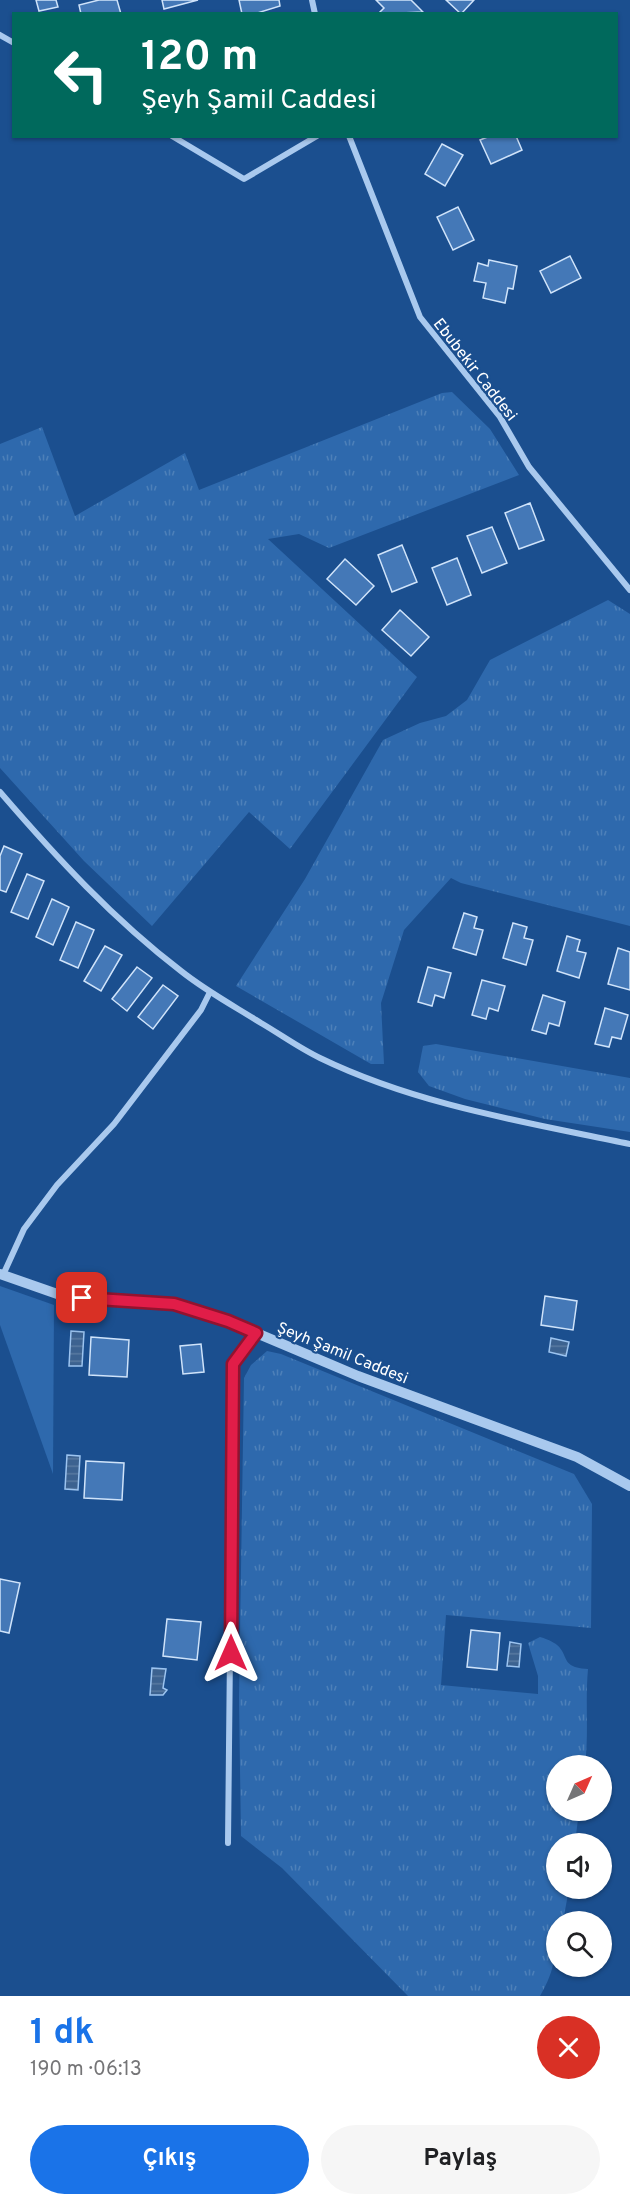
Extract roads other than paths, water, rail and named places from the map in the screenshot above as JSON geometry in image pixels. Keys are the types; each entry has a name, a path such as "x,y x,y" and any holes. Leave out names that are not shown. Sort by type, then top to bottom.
{"street":[{"path":"175,138 244,179 314,138"},
{"name":"Ebubekir Caddesi","path":"350,138 420,317 500,417 529,467 630,590"},
{"path":"0,792 55,856 116,917 181,972 320,1058 399,1089 464,1110 630,1144"},
{"path":"2,1274 24,1229 57,1185 114,1124 201,1010 210,992"},
{"name":"Şeyh Şamil Caddesi","path":"2,1274 63,1296 174,1304 228,1321 358,1376 577,1458 630,1486"},
{"path":"228,1843 233,1364 256,1333"}]}
